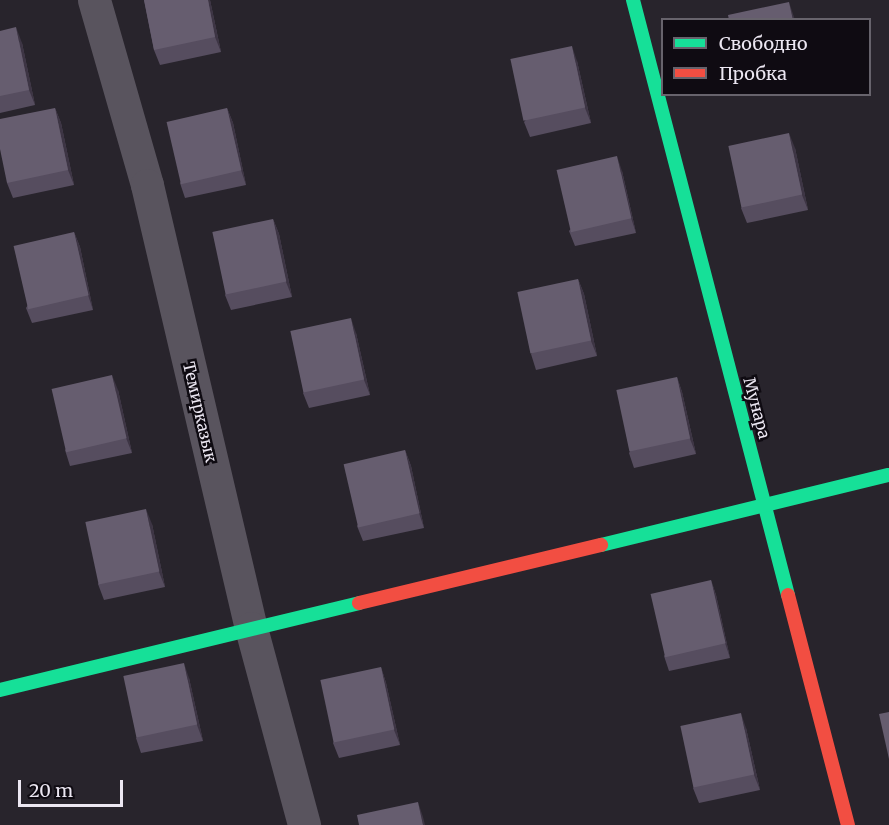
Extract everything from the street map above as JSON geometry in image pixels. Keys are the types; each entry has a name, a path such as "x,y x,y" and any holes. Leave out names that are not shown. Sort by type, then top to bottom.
{"street":[{"name":"Темирказык","path":"94,0 147,185 251,628 304,825"},
{"name":"Мунара","path":"633,0 848,825"},
{"path":"0,690 764,502 889,475"}],"building":[{"path":"144,0 208,0 215,37 154,50"},
{"path":"789,2 793,18 729,18 728,15"},
{"path":"16,27 29,90 0,96 0,31"},
{"path":"572,46 585,108 523,121 510,59"},
{"path":"55,108 68,170 7,183 0,149 0,119"},
{"path":"227,108 241,170 181,184 167,122"},
{"path":"789,133 802,195 741,208 728,146"},
{"path":"617,156 631,218 571,232 557,170"},
{"path":"273,219 286,282 226,294 212,232"},
{"path":"74,232 89,295 28,309 14,246"},
{"path":"578,279 591,341 530,354 517,292"},
{"path":"351,318 364,380 303,393 290,331"},
{"path":"112,375 127,438 66,452 52,389"},
{"path":"677,377 690,439 629,452 616,390"},
{"path":"405,450 420,513 358,528 344,464"},
{"path":"146,509 159,572 99,584 85,522"},
{"path":"711,580 726,643 665,657 651,594"},
{"path":"184,663 197,725 136,738 123,676"},
{"path":"381,667 394,730 334,742 320,680"},
{"path":"889,712 889,759 879,714"},
{"path":"741,713 754,775 693,788 680,726"},
{"path":"418,802 423,825 359,825 357,815"}],"traffic: fast":[{"path":"633,0 788,595"},
{"path":"601,545 889,475"},
{"path":"0,690 359,603"}],"traffic: jam":[{"path":"359,603 601,545"},
{"path":"788,595 848,825"}]}
